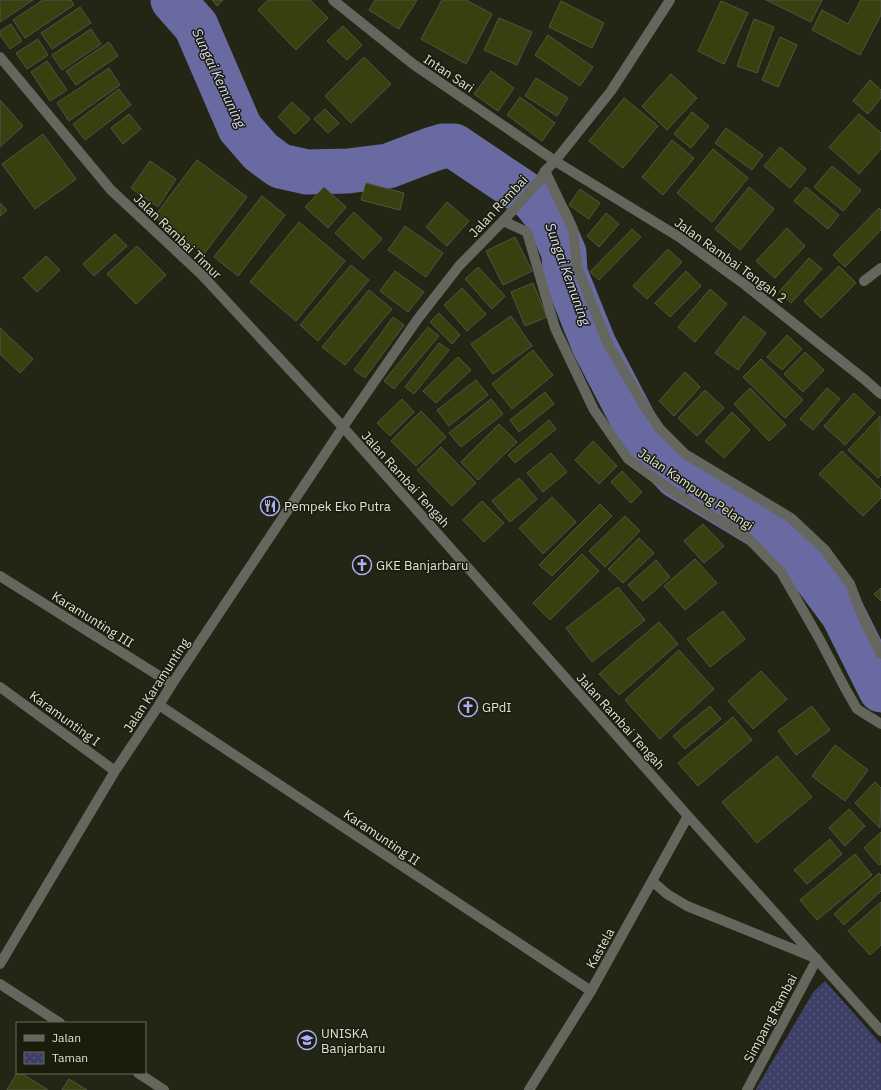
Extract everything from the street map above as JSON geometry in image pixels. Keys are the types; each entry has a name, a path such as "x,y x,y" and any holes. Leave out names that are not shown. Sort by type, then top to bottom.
{"street":[{"name":"Intan Sari","path":"333,0 413,64 555,161"},
{"name":"Jalan Rambai","path":"343,427 417,320 459,266 540,180 545,171 555,161 611,91 670,0"},
{"name":"Jalan Rambai Timur","path":"0,57 111,190 201,274 343,427"},
{"name":"Jalan Rambai Tengah 2","path":"555,161 679,237 744,284 881,394"},
{"path":"545,171 573,228 577,267 608,344 643,404 660,429 685,454 791,518 825,550 850,584 863,618 881,654"},
{"name":"Jalan Kampung Pelangi","path":"503,221 527,232 555,328 594,410 628,459 674,492 748,538 781,572 857,709 881,724"},
{"path":"864,281 881,268"},
{"name":"Jalan Karamunting","path":"0,964 115,771 343,427"},
{"name":"Jalan Rambai Tengah","path":"343,427 881,1031"},
{"name":"Karamunting III","path":"0,576 172,684"},
{"name":"Karamunting I","path":"0,687 115,771"},
{"name":"Karamunting II","path":"159,704 591,991"},
{"name":"Kastela","path":"529,1090 591,991 688,816"},
{"path":"652,881 667,894 687,906 817,959"},
{"name":"Simpang Rambai","path":"747,1090 817,959"},
{"path":"0,984 58,1022"},
{"path":"140,1074 164,1090"}],"green space":[{"path":"825,981 881,1044 881,1090 756,1090 814,991"}],"building":[{"path":"0,0 33,0 0,22"},
{"path":"43,0 71,0 74,5 25,38 13,20"},
{"path":"212,0 223,0 217,6"},
{"path":"268,0 310,0 328,18 296,50 258,10"},
{"path":"375,0 417,0 399,29 369,10"},
{"path":"442,0 466,0 492,14 466,64 421,39"},
{"path":"766,0 822,0 811,22"},
{"path":"861,0 881,0 881,15 860,55 812,30 822,10 848,24"},
{"path":"561,1 604,23 592,48 549,27"},
{"path":"721,1 748,13 724,64 698,51"},
{"path":"80,7 91,23 52,49 41,33"},
{"path":"499,18 532,32 517,65 484,50"},
{"path":"754,19 774,27 757,73 737,66"},
{"path":"11,24 22,41 10,49 0,35 0,31"},
{"path":"343,26 362,45 347,60 327,41"},
{"path":"91,29 101,44 62,70 52,55"},
{"path":"548,35 593,67 580,86 535,55"},
{"path":"780,37 797,45 778,87 762,80"},
{"path":"38,39 48,55 27,69 16,53"},
{"path":"109,42 118,56 76,85 66,71"},
{"path":"364,57 391,84 351,123 325,96"},
{"path":"47,61 67,90 50,101 31,72"},
{"path":"109,68 120,85 69,121 57,103"},
{"path":"491,71 514,88 498,111 474,94"},
{"path":"671,74 697,98 667,130 642,106"},
{"path":"536,78 568,98 557,116 525,96"},
{"path":"870,80 881,90 881,98 868,114 853,101"},
{"path":"119,89 131,105 85,140 73,124"},
{"path":"520,97 555,123 542,141 507,115"},
{"path":"624,98 658,126 623,168 589,141"},
{"path":"0,100 23,126 0,147"},
{"path":"292,102 310,119 295,134 278,117"},
{"path":"325,109 339,123 328,133 314,119"},
{"path":"692,112 709,126 691,148 674,134"},
{"path":"129,114 141,129 123,144 111,128"},
{"path":"859,114 881,133 881,149 859,174 829,147"},
{"path":"726,128 763,155 752,170 715,143"},
{"path":"43,134 76,179 35,209 2,164"},
{"path":"672,140 694,158 663,195 642,177"},
{"path":"780,147 806,169 790,188 764,166"},
{"path":"713,149 748,178 712,222 677,193"},
{"path":"197,160 247,197 204,254 154,217"},
{"path":"150,161 176,179 158,207 131,188"},
{"path":"832,166 861,190 843,211 814,187"},
{"path":"366,183 404,193 400,210 361,200"},
{"path":"324,187 346,207 328,228 305,207"},
{"path":"749,187 774,209 740,250 715,229"},
{"path":"806,187 839,215 828,229 794,201"},
{"path":"580,189 600,203 589,219 569,205"},
{"path":"262,196 285,215 238,276 214,257"},
{"path":"447,202 469,221 447,246 426,227"},
{"path":"0,203 7,210 0,216"},
{"path":"879,208 881,210 881,230 845,267 833,255"},
{"path":"354,212 382,239 363,259 335,233"},
{"path":"606,213 619,224 599,247 587,236"},
{"path":"299,222 345,261 296,321 250,282"},
{"path":"405,226 443,253 426,277 388,250"},
{"path":"787,228 805,246 775,278 756,261"},
{"path":"632,229 641,237 599,280 590,272"},
{"path":"115,234 127,246 94,276 83,264"},
{"path":"515,237 532,271 503,285 486,251"},
{"path":"137,246 166,275 136,304 107,274"},
{"path":"668,249 682,262 647,299 633,286"},
{"path":"46,256 60,270 37,292 23,278"},
{"path":"809,258 822,269 791,303 779,292"},
{"path":"351,265 369,280 318,341 300,325"},
{"path":"839,266 856,283 821,318 804,301"},
{"path":"478,267 505,296 492,309 465,279"},
{"path":"395,271 424,292 408,312 380,291"},
{"path":"686,271 701,286 670,317 655,303"},
{"path":"533,283 547,317 525,326 511,292"},
{"path":"462,288 486,314 467,331 444,305"},
{"path":"710,289 727,304 695,342 678,327"},
{"path":"369,290 392,309 345,365 322,347"},
{"path":"439,313 460,335 452,344 430,322"},
{"path":"511,316 532,346 493,374 471,344"},
{"path":"744,316 766,333 738,370 715,353"},
{"path":"393,317 404,325 365,378 354,370"},
{"path":"428,327 439,336 394,389 384,381"},
{"path":"0,328 33,359 20,373 0,354"},
{"path":"787,335 802,349 782,370 767,357"},
{"path":"439,343 449,350 414,394 405,387"},
{"path":"533,350 553,375 512,409 492,384"},
{"path":"805,352 824,370 803,392 784,374"},
{"path":"458,357 471,370 436,403 423,391"},
{"path":"761,359 803,400 785,418 743,377"},
{"path":"685,372 700,387 674,416 659,401"},
{"path":"476,380 488,395 449,426 437,410"},
{"path":"750,388 786,425 769,441 734,404"},
{"path":"827,388 840,399 813,430 800,419"},
{"path":"705,390 724,408 697,436 678,418"},
{"path":"545,392 554,404 519,432 510,420"},
{"path":"854,393 875,413 845,445 824,426"},
{"path":"402,399 414,412 390,436 377,423"},
{"path":"491,399 503,414 461,447 449,433"},
{"path":"421,411 446,437 416,466 391,441"},
{"path":"732,412 750,430 724,458 705,441"},
{"path":"880,416 881,475 878,478 848,450"},
{"path":"549,420 556,429 515,463 508,455"},
{"path":"499,424 517,442 478,480 461,462"},
{"path":"593,441 617,466 599,484 575,460"},
{"path":"441,447 476,483 452,506 417,470"},
{"path":"842,451 881,489 881,498 863,516 819,474"},
{"path":"551,453 567,472 543,492 527,473"},
{"path":"622,471 642,492 631,503 611,482"},
{"path":"519,478 537,499 510,522 492,501"},
{"path":"552,497 576,522 543,554 519,528"},
{"path":"482,501 504,523 484,542 463,520"},
{"path":"600,504 612,516 552,576 539,565"},
{"path":"625,516 640,531 605,567 589,551"},
{"path":"703,524 724,546 704,563 684,541"},
{"path":"639,538 654,553 623,583 608,569"},
{"path":"582,554 599,571 550,620 533,603"},
{"path":"695,559 717,583 685,610 664,586"},
{"path":"656,560 670,577 643,601 628,585"},
{"path":"618,587 645,620 592,662 566,628"},
{"path":"881,588 881,601 874,594"},
{"path":"723,611 745,639 710,667 687,639"},
{"path":"659,622 678,644 619,695 599,674"},
{"path":"679,650 714,689 660,739 625,700"},
{"path":"761,671 787,699 753,729 728,701"},
{"path":"710,706 721,719 685,749 673,736"},
{"path":"812,706 830,730 796,755 778,731"},
{"path":"733,717 752,740 698,786 678,763"},
{"path":"835,745 868,770 845,801 812,776"},
{"path":"777,756 812,797 757,843 722,802"},
{"path":"875,782 881,788 880,828 855,803"},
{"path":"849,809 865,826 845,846 829,828"},
{"path":"881,832 881,864 879,865 864,848"},
{"path":"830,839 842,854 807,884 794,870"},
{"path":"855,854 872,875 817,920 800,900"},
{"path":"879,873 881,875 881,891 844,925 834,914"},
{"path":"881,902 881,945 870,955 848,931"},
{"path":"16,1074 23,1074 48,1090 7,1090"},
{"path":"69,1079 87,1090 62,1090"}],"waterway":[{"name":"Sungai Kemuning","path":"173,0 196,26 240,128 261,152 280,166 307,172 348,171 388,166 443,146 454,146 533,199 549,219 564,253 565,273 594,345 643,439 677,476 760,526 789,549 817,579 843,614 881,690"}],"place":[{"name":"Pempek Eko Putra","path":"270,506"},
{"name":"GKE Banjarbaru","path":"362,565"},
{"name":"GPdI","path":"468,707"},
{"name":"UNISKA Banjarbaru","path":"307,1040"}]}
